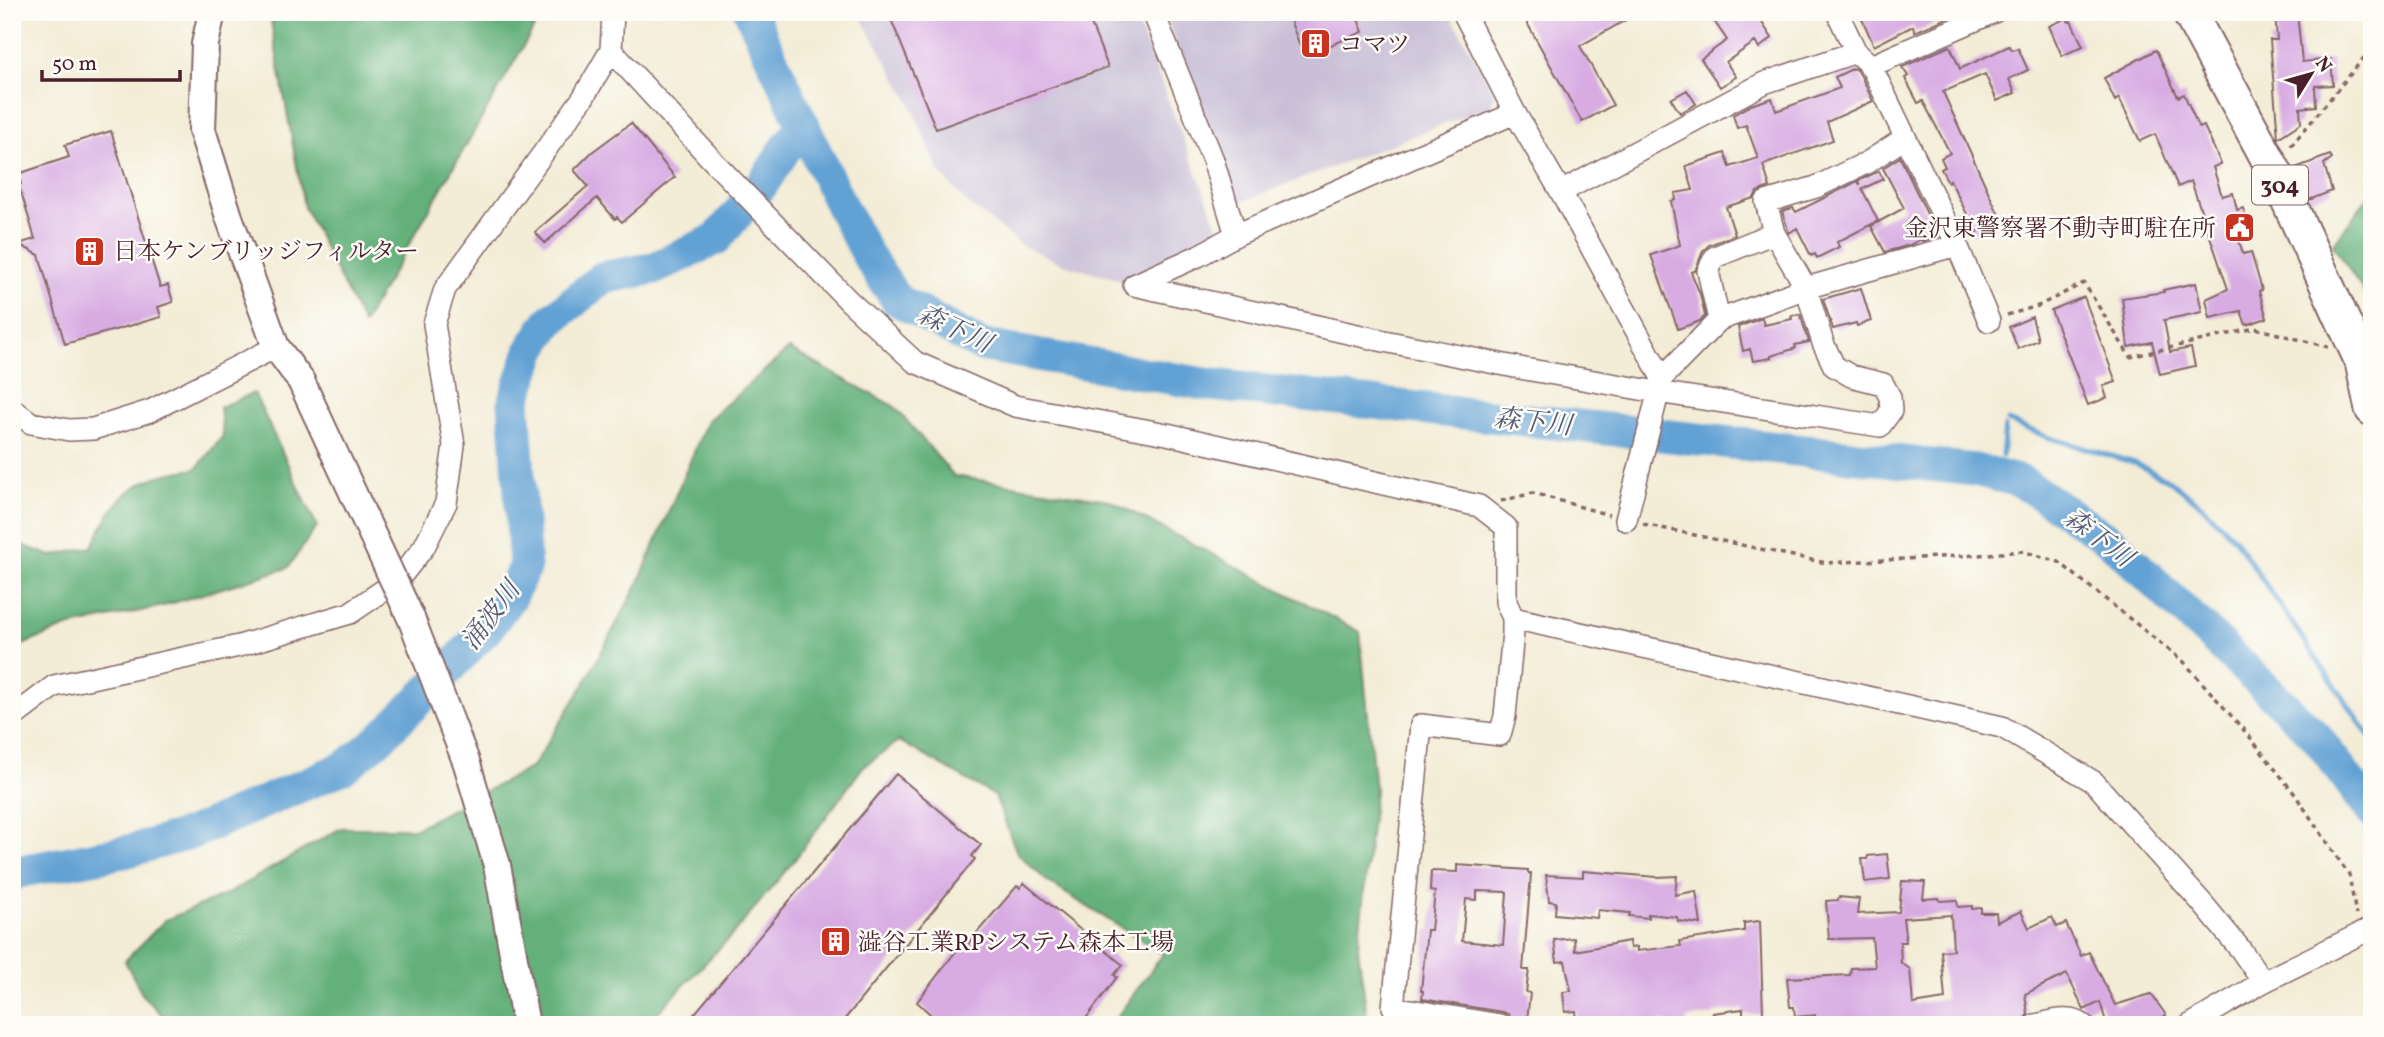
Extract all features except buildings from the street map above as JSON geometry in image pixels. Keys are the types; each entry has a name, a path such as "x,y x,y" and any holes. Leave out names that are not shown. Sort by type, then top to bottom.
{"highway":[{"name":"304","path":"2189,12 2277,176 2367,371 2372,409"}],"street":[{"path":"212,12 205,44 202,130 229,217 276,346 301,381 411,618 467,764 497,865 526,1025"},
{"path":"12,718 54,686 239,646 350,613 397,581 424,547 446,503 454,445 434,324 445,289 583,98 611,50 613,12"},
{"path":"1153,12 1213,160 1236,235"},
{"path":"1463,12 1515,113 1561,192 1658,390"},
{"path":"1837,12 1905,138 1957,245 1989,321"},
{"path":"1561,192 1764,83 1864,59 1994,12"},
{"path":"611,50 769,219 849,301 915,362 1015,406 1167,434 1479,506 1506,527 1506,603 1513,618 1505,716 1500,734 1421,725 1393,1007 1500,1025"},
{"path":"1515,113 1236,235 1198,256 1134,285 1384,341 1525,369 1880,426 1891,411 1890,397 1883,384 1851,376 1834,366 1823,343 1806,289 1774,233 1766,202 1816,187 1868,162 1905,138"},
{"path":"1719,320 1708,271 1715,257 1774,233"},
{"path":"1628,514 1658,390 1719,320 1806,289 1957,245"},
{"path":"12,409 31,423 68,430 93,429 150,411 276,346"},
{"path":"1513,618 2002,727 2095,782 2211,913 2263,982"},
{"path":"2190,1025 2263,982 2366,931"},
{"path":"2035,1025 2060,1020 2079,1021 2083,1025"}],"path":[{"path":"2277,176 2280,159 2372,48"},
{"path":"1989,321 2038,306 2084,283 2130,357 2255,328 2337,349 2367,371"},
{"path":"1479,506 1533,493 1826,563 2022,551 2059,562 2184,662 2249,736 2294,793 2349,875 2366,931"}],"shaded area":[{"path":"858,12 1133,12 1221,234 1125,281 1063,264 1021,245 965,201 939,171 910,102"},
{"path":"1164,12 1449,12 1494,94 1491,106 1238,203"}],"green space":[{"path":"289,12 543,12 363,324 304,207 271,22"},
{"path":"2372,191 2372,304 2333,245"},
{"path":"789,349 895,407 954,476 1109,500 1360,632 1375,790 1358,948 1368,1025 1111,1025 1163,954 1048,882 1017,853 995,796 899,741 863,767 793,862 734,933 646,1025 172,1025 143,996 125,961 165,920 225,895 341,828 416,828 532,767 582,688 639,582 707,421"},
{"path":"254,393 317,526 288,568 163,606 67,627 12,649 12,541 51,556 92,547 111,512 131,490 157,477 196,469 223,436 220,407"}],"waterway":[{"name":"森下川","path":"750,12 841,206 869,258 897,300 980,345 1204,384 1975,470 2022,482 2112,542 2316,736 2372,812"},
{"name":"涌波川","path":"12,875 129,851 192,833 345,767 377,741 487,629 510,597 525,566 514,402 532,348 549,322 602,278 655,268 716,239 762,185 804,125"},
{"path":"2008,421 2047,437 2135,463 2170,481 2200,504 2234,538 2372,740"},
{"path":"2002,456 2005,427"}],"place":[{"name":"コマツ","path":"1316,44"},
{"name":"金沢東警察署不動寺町駐在所","path":"2239,228"},
{"name":"日本ケンブリッジフィルター","path":"90,251"},
{"name":"澁谷工業RPシステム森本工場","path":"835,942"}]}
